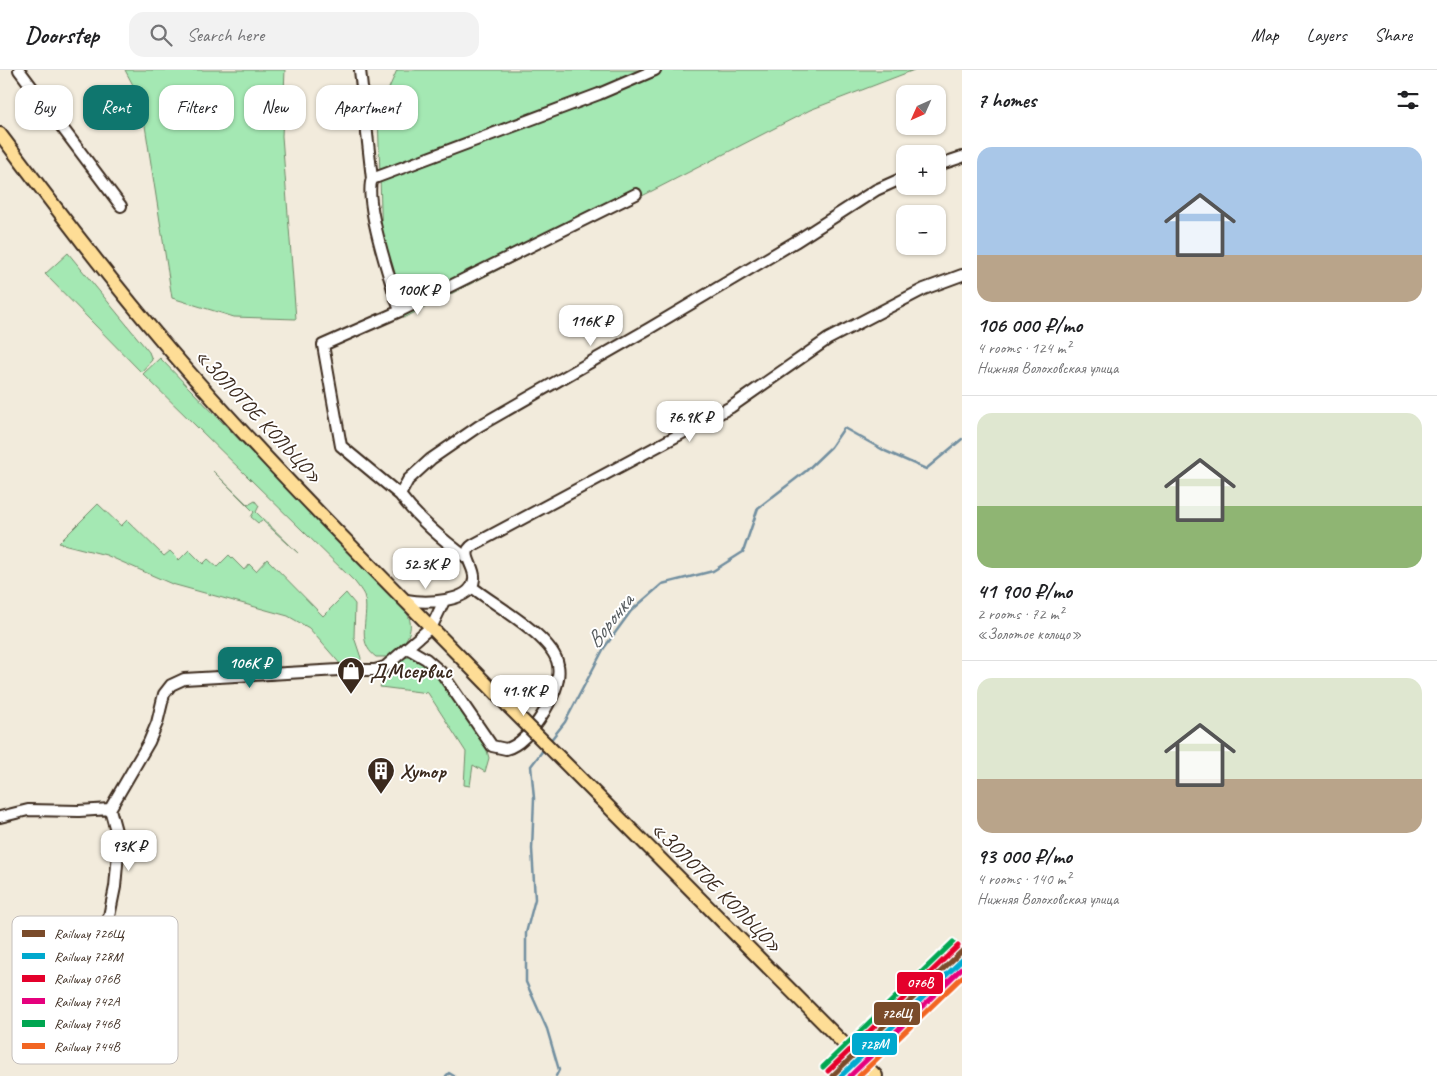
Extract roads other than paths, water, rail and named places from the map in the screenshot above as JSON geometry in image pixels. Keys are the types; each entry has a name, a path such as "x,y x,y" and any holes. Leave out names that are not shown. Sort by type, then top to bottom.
{"main road":[{"name":"«ЗОЛОТОЕ КОЛЬЦО»","path":"0,134 90,253 240,429 509,707 876,1076"}],"street":[{"path":"19,70 121,206"},
{"path":"360,70 372,179 370,192 381,253 400,311"},
{"path":"372,179 599,94 655,70"},
{"path":"946,162 962,157"},
{"path":"400,495 408,480 431,459 479,426 795,242 876,190 896,181"},
{"path":"467,558 437,535 416,515 400,495 341,446 323,345 400,311 636,194"},
{"path":"472,587 474,575 467,558 468,549 473,544 731,407 828,339 924,289 962,275"},
{"path":"406,600 425,603 444,601 472,587"},
{"path":"407,648 426,659 441,672 492,746 506,749 522,740 541,717 552,696 558,679 557,659 549,647 537,635 472,587"},
{"path":"109,916 115,887 119,842 110,809 149,742 157,723 164,694 177,682 184,679 339,670 375,670 385,667 432,626 444,601"},
{"path":"0,816 28,810 79,811 110,809"}],"waterway":[{"name":"Воронка","path":"550,741 565,722 604,648 631,611 662,584 713,571 743,552 758,508 806,471 831,447 844,428 885,451 926,469 962,439"},
{"name":"Воронка","path":"544,749 531,766 534,798 532,849 535,899 526,933 526,982 547,1029 559,1070 556,1076"},
{"name":"Воронка","path":"446,1076 449,1073 454,1076"}],"rail line":[{"name":"746В","path":"823,1067 953,942"},
{"name":"076В","path":"828,1071 958,946"},
{"name":"726Щ","path":"832,1076 962,951"},
{"name":"728М","path":"841,1076 962,960"},
{"name":"742А","path":"850,1076 962,968"},
{"name":"744В","path":"859,1076 962,977"}],"place":[{"name":"ДМсервис","path":"351,695"},
{"name":"Хутор","path":"381,795"}]}
